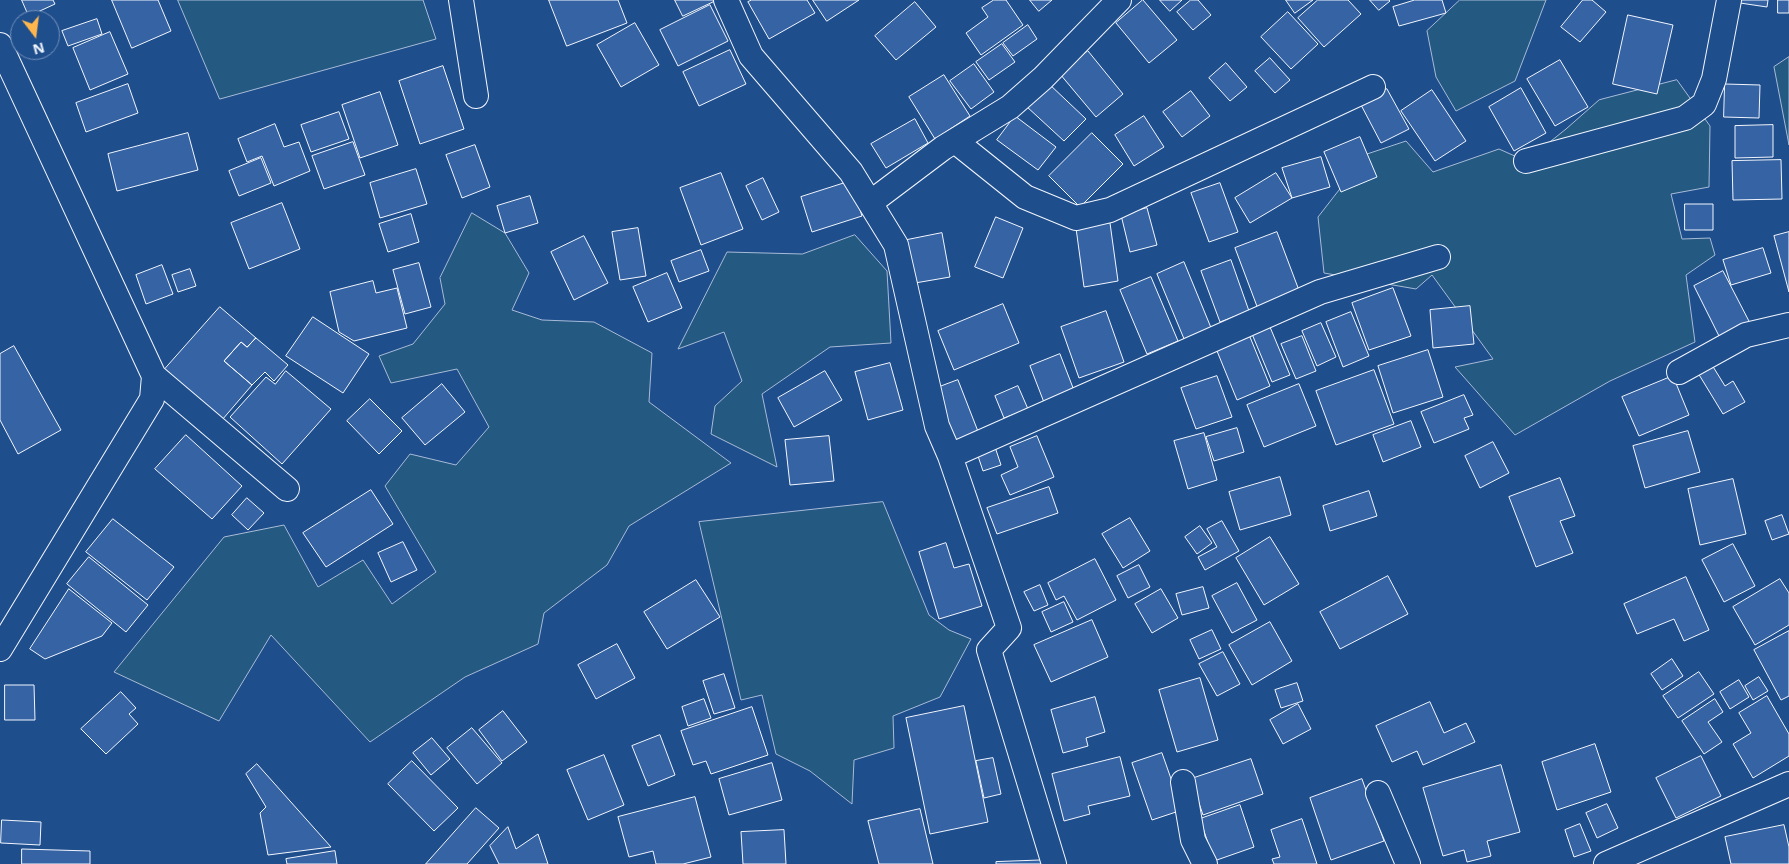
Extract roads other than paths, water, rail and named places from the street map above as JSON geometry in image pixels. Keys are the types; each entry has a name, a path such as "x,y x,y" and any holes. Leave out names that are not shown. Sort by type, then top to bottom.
{"street":[{"path":"461,0 476,96"},
{"path":"726,0 751,56 851,172 896,245 936,426 950,456 1009,628 989,650 1054,864"},
{"path":"870,203 954,141 1017,102 1119,0"},
{"path":"1526,161 1685,118 1704,104 1714,79 1729,0"},
{"path":"0,45 154,376 287,489"},
{"path":"954,141 1025,197 1076,218 1110,210 1373,88"},
{"path":"950,456 1320,292 1438,257"},
{"path":"1680,372 1746,335 1789,325"},
{"path":"0,649 152,399 154,376"},
{"path":"1183,782 1194,840 1205,864"},
{"path":"1606,864 1789,784"},
{"path":"1378,793 1408,864"}]}
